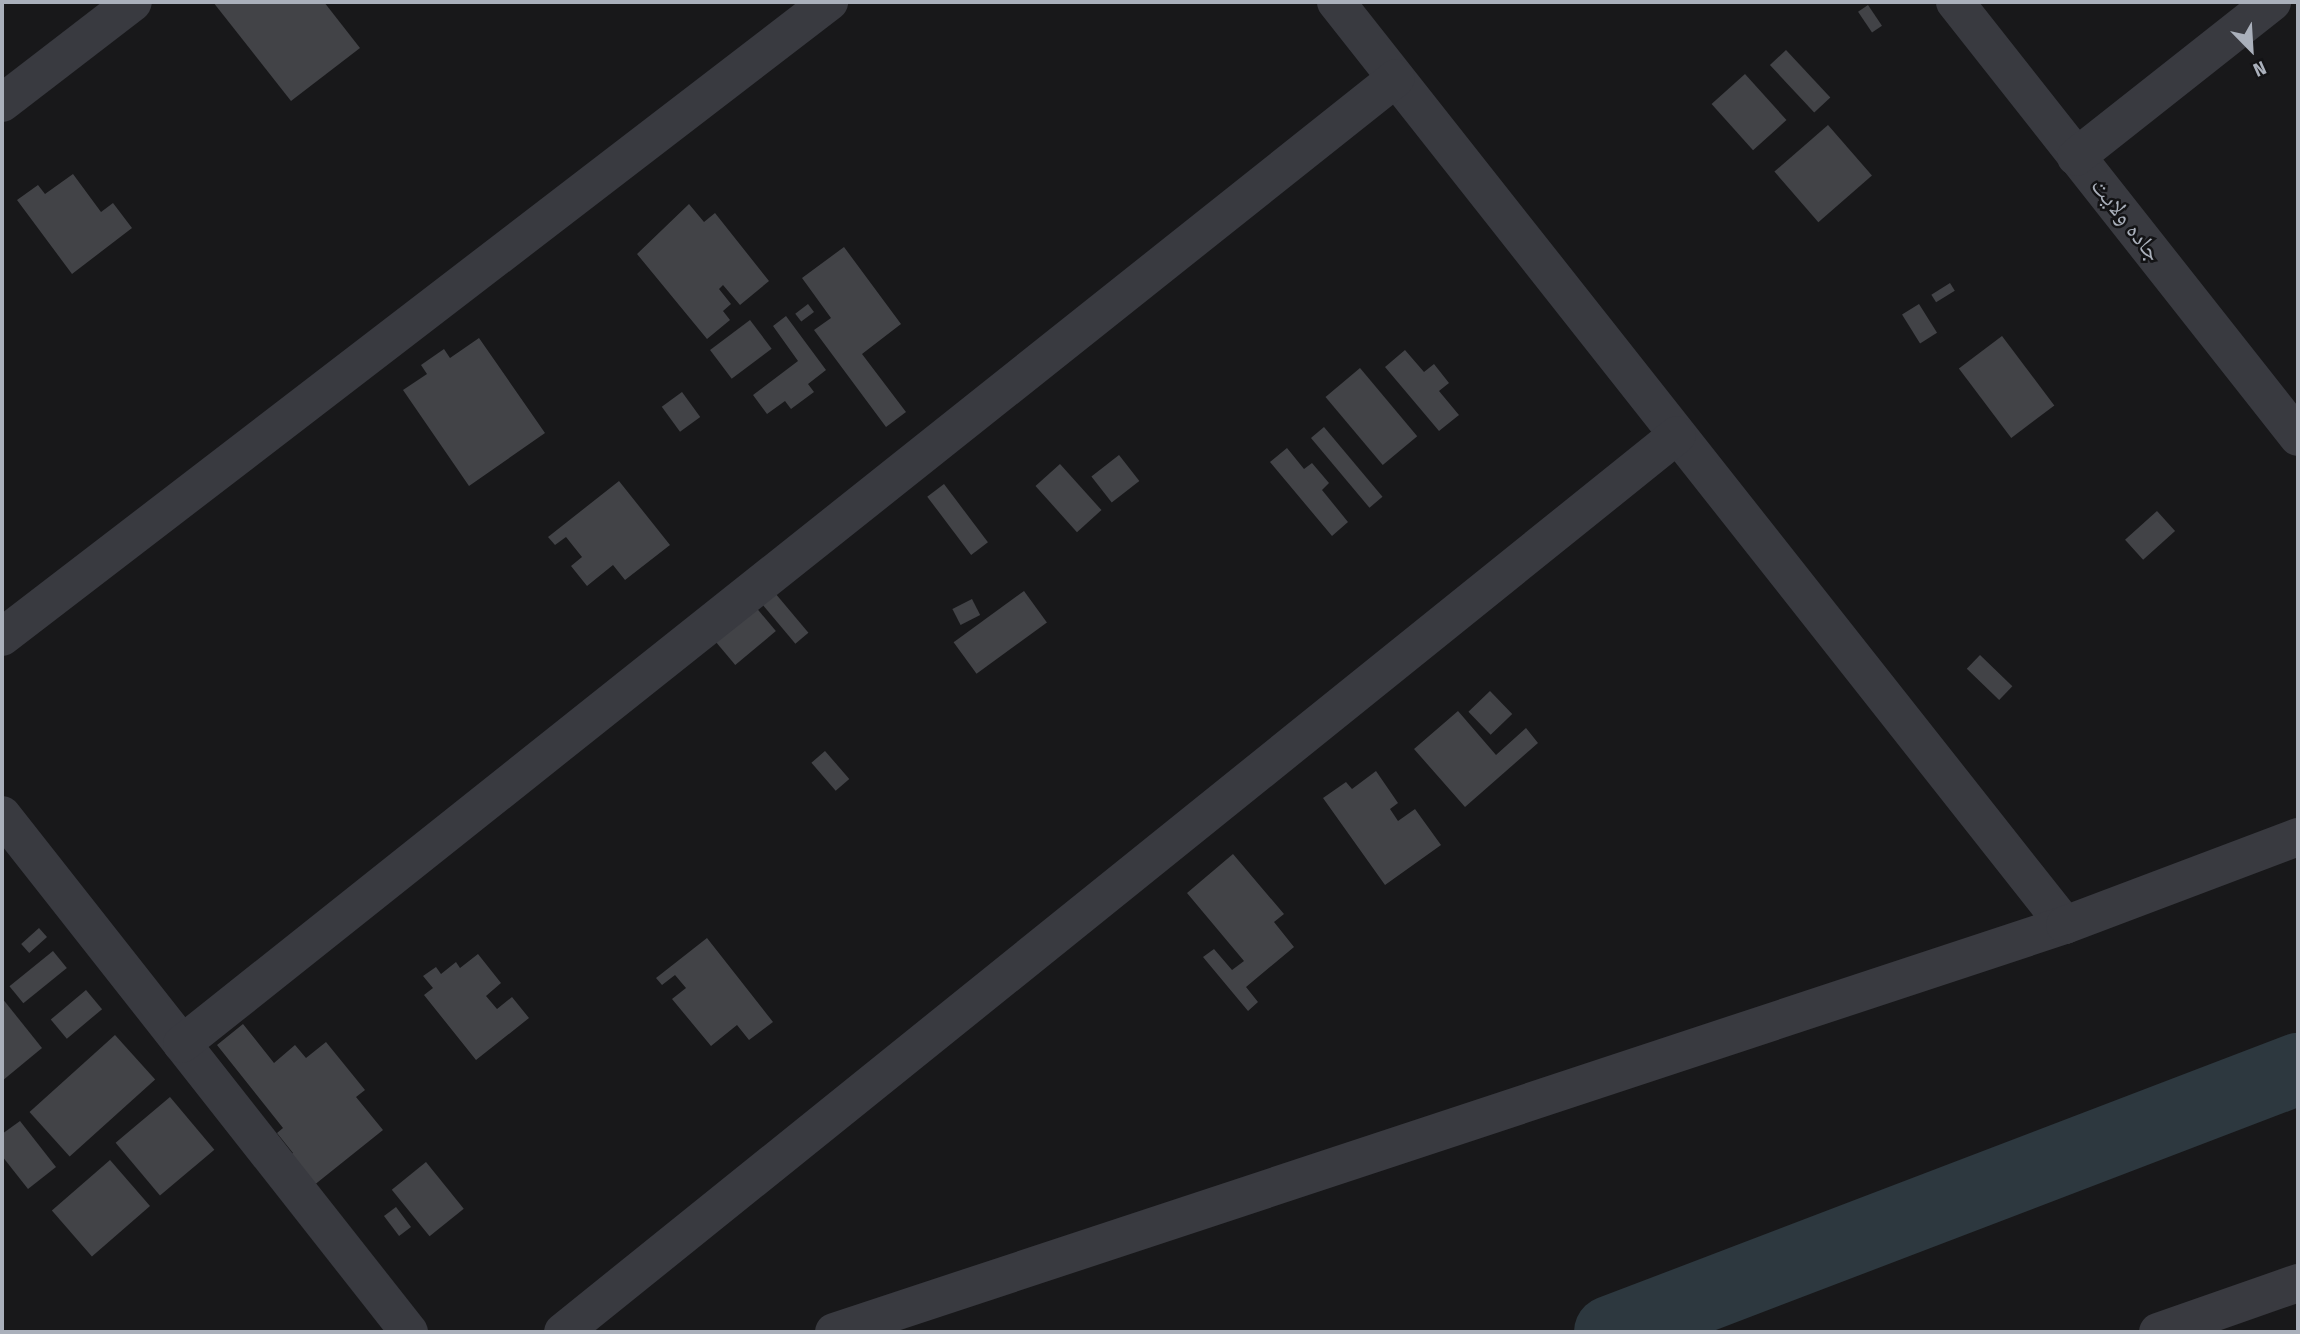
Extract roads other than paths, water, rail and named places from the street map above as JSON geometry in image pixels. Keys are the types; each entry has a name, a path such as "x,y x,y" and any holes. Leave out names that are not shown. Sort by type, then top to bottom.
{"street":[{"path":"2,103 132,2"},
{"path":"2,637 829,2"},
{"path":"1336,2 2065,925"},
{"name":"جاده ولایت","path":"1955,2 2298,437"},
{"path":"2076,157 2272,2"},
{"path":"182,1044 1396,78"},
{"path":"563,1332 1677,435"},
{"path":"2,816 409,1332"},
{"path":"834,1332 2065,925 2298,836"},
{"path":"2158,1332 2298,1283"}],"waterway":[{"path":"1610,1332 2298,1069"}]}
